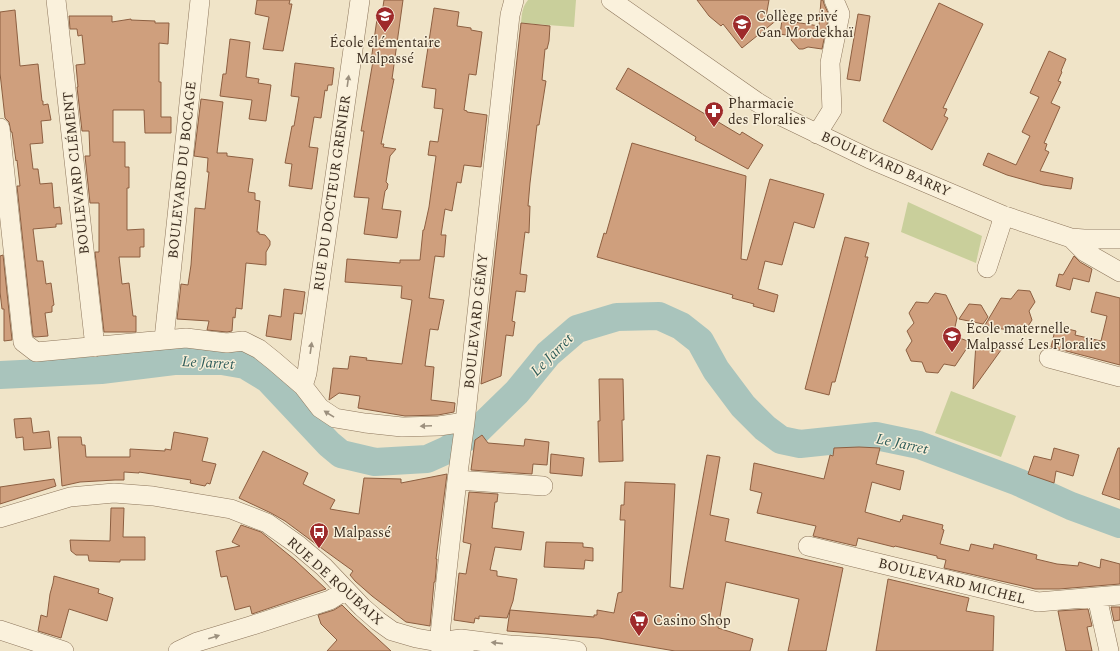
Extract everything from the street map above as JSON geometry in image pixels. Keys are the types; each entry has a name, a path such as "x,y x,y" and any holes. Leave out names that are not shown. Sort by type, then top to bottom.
{"street":[{"name":"BOULEVARD CLÉMENT","path":"56,0 95,347"},
{"name":"BOULEVARD DU BOCAGE","path":"164,339 200,0"},
{"name":"RUE DU DOCTEUR GRENIER","path":"303,386 307,373 360,0"},
{"name":"BOULEVARD GÉMY","path":"440,647 458,471 465,422 510,15 514,0"},
{"name":"BOULEVARD BARRY","path":"611,0 757,102 817,134 884,165 1002,214 1071,238 1084,240 1120,239"},
{"path":"817,134 832,110 830,63 840,14 834,0"},
{"path":"0,128 23,342 36,352 164,339 186,338 227,343 243,341 259,349 303,386 320,408 335,418 402,427 439,426 465,422"},
{"path":"987,268 1001,225 1002,214"},
{"path":"1071,238 1085,252 1120,272"},
{"path":"1049,358 1120,377"},
{"path":"458,471 543,486"},
{"name":"RUE DE ROUBAIX","path":"0,518 70,497 114,493 153,496 231,509 267,524 298,545 324,567 378,621 392,631 440,647"},
{"name":"BOULEVARD MICHEL","path":"808,546 1038,602 1120,595"},
{"path":"178,651 197,642 330,600 346,590"},
{"path":"1097,597 1109,651"},
{"path":"0,630 64,651"},
{"path":"440,647 461,639 577,651"},
{"path":"440,647 464,651"}],"green space":[{"path":"528,0 576,0 574,27 521,23 523,8"},
{"path":"908,202 982,236 976,263 901,232"},
{"path":"951,391 1016,416 1001,457 935,433"}],"building":[{"path":"257,0 290,0 289,4 292,4 283,51 263,49 269,17 255,14"},
{"path":"384,0 403,0 392,79 394,79 381,144 384,144 383,147 396,149 390,156 386,182 388,184 385,191 382,209 401,211 397,238 364,234 369,198 354,197 364,131 361,131 373,61 371,61 377,19 381,20"},
{"path":"697,0 769,0 766,17 778,19 742,48 723,24 721,26 709,16"},
{"path":"821,0 823,0 829,15 822,49 808,47 799,49 791,40 792,36 780,34 782,20 819,26"},
{"path":"939,3 983,24 943,108 947,109 944,116 948,118 932,150 883,121"},
{"path":"434,8 459,12 457,26 471,28 471,30 482,32 476,75 469,74 464,110 467,112 487,115 481,167 464,165 461,183 457,182 452,211 445,209 441,235 446,235 444,257 435,256 429,298 444,300 438,330 430,329 425,366 434,367 431,400 455,403 454,412 438,415 405,416 358,408 360,396 339,393 329,400 333,368 348,369 350,356 367,358 366,360 402,364 412,300 401,298 402,286 345,282 347,259 400,263 400,260 420,260 423,230 429,207 436,156 428,155 430,141 438,142 443,109 434,108 436,89 422,87"},
{"path":"15,10 20,66 38,64 42,101 43,105 48,104 51,120 41,121 43,143 30,144 33,169 38,169 40,184 52,183 54,208 60,207 62,224 56,224 56,227 33,229 37,261 43,261 46,284 51,283 54,305 52,306 52,312 45,313 48,336 33,336 17,186 20,186 17,160 16,161 12,132 9,122 5,118 0,73 0,12"},
{"path":"858,14 870,16 860,81 847,79"},
{"path":"69,16 112,16 112,22 131,19 155,21 155,23 169,23 168,44 159,43 159,82 161,82 161,117 171,117 171,133 145,133 144,110 113,110 113,142 125,142 125,167 129,167 129,188 127,188 127,230 144,229 144,247 140,247 140,257 119,257 122,284 129,283 133,316 136,316 136,332 104,332 95,252 99,252 99,203 90,203 85,156 90,156 89,131 82,131 77,87 76,65 85,64 82,35 78,36 77,29 70,29"},
{"path":"521,23 550,26 549,41 547,49 545,49 542,80 546,81 539,125 537,125 530,183 528,206 530,206 529,233 525,232 520,274 527,275 525,292 516,291 512,321 515,322 513,336 506,335 501,376 481,384"},
{"path":"230,39 250,42 246,77 259,79 258,83 271,85 266,121 249,119 252,100 220,96 223,74 226,74"},
{"path":"1049,51 1066,59 1058,81 1061,82 1051,103 1060,107 1044,143 1047,144 1045,150 1049,152 1040,171 1073,178 1071,189 1043,185 1007,175 983,165 988,153 1016,165 1030,136 1022,132 1039,97 1030,93"},
{"path":"295,63 334,68 332,85 328,85 327,91 325,90 321,118 314,117 309,147 318,148 312,189 289,186 292,164 285,163 299,97 291,96"},
{"path":"628,68 740,135 742,132 763,145 748,169 695,140 696,137 616,89"},
{"path":"201,99 223,102 217,153 227,153 227,156 253,159 248,192 255,193 255,200 260,201 257,232 265,235 270,241 270,245 266,252 266,265 246,263 242,309 236,308 235,318 233,317 232,331 227,332 207,330 209,321 177,319 181,284 188,285 195,208 205,209 209,172 207,172 208,158 194,156"},
{"path":"632,143 746,176 741,259 747,260 770,179 824,194 814,228 794,222 782,265 765,261 758,289 778,295 774,312 753,306 754,304 732,298 733,295 597,257 604,233 606,234"},
{"path":"845,237 869,243 865,257 868,257 835,382 832,382 829,395 805,389"},
{"path":"3,255 12,340 4,341 4,309 2,309 0,292 0,256"},
{"path":"1074,256 1080,262 1092,269 1089,282 1073,278 1070,290 1056,286 1059,274 1063,275"},
{"path":"284,289 305,292 302,314 294,313 291,340 266,336 269,315 281,317"},
{"path":"1018,290 1030,291 1035,302 1029,311 1032,320 1025,331 1002,329 985,325 1001,298 1011,299"},
{"path":"1096,292 1120,298 1120,365 1051,347 1056,326 1076,331 1075,335 1101,341 1107,316 1091,312"},
{"path":"935,293 946,295 957,318 953,336 971,342 955,366 944,364 938,373 926,372 922,362 911,361 906,350 912,341 907,331 914,323 909,313 916,302 928,303"},
{"path":"969,304 981,305 988,317 983,324 959,319"},
{"path":"976,343 1001,350 973,389"},
{"path":"599,379 623,379 623,461 599,462"},
{"path":"31,418 33,433 49,431 51,448 24,450 23,437 16,438 14,419"},
{"path":"174,432 208,438 202,461 216,464 210,484 207,483 205,486 190,483 191,480 139,472 124,472 124,480 80,482 62,486 58,437 81,437 82,445 85,445 86,457 130,457 130,449 171,450"},
{"path":"482,435 488,443 524,446 525,439 549,442 547,465 533,464 532,474 471,470 475,440"},
{"path":"834,448 880,448 876,464 904,471 900,490 872,482 865,512 900,522 903,515 943,525 942,529 944,530 940,544 969,551 971,544 993,549 994,544 1037,555 1036,559 1057,564 1078,566 1079,562 1100,568 1101,559 1120,564 1120,584 1059,589 1035,589 944,568 946,560 937,558 937,556 858,538 856,546 813,536 816,526 757,513 762,493 750,490 754,463 824,479 830,455 833,456"},
{"path":"1054,448 1079,455 1073,476 1056,471 1054,483 1028,474 1034,456 1051,460"},
{"path":"1118,448 1120,448 1120,500 1102,494"},
{"path":"263,451 308,473 303,484 335,500 330,509 359,514 364,478 401,479 401,483 447,474 436,559 430,626 406,622 355,581 350,575 353,571 285,521 239,498"},
{"path":"551,454 584,458 582,476 550,473"},
{"path":"707,455 720,457 710,515 729,519 725,541 843,568 826,651 788,651 799,599 726,582 718,628 753,639 750,651 675,651 599,638 507,631 510,610 594,617 594,615 597,615 597,610 614,613 618,593 622,592 625,520 620,520 621,505 624,505 625,482 675,484 670,587 683,589"},
{"path":"54,479 56,486 0,504 0,487"},
{"path":"469,492 498,494 497,502 495,502 492,528 524,532 521,550 495,547 490,570 497,571 497,576 517,579 513,601 507,618 479,616 479,619 475,618 474,623 454,620 459,573 466,574 471,544 463,542"},
{"path":"111,508 124,508 123,537 145,537 145,560 120,560 120,562 89,561 88,555 76,555 71,551 70,540 110,541"},
{"path":"241,525 261,532 295,560 326,589 252,614 250,606 235,610 227,576 221,577 216,551 240,546 232,542"},
{"path":"546,542 583,543 583,547 593,548 593,561 585,560 584,569 544,567"},
{"path":"54,576 99,589 98,593 113,598 107,621 69,609 61,638 38,631 41,615 47,617"},
{"path":"888,579 969,598 966,611 994,616 993,651 876,651"},
{"path":"342,605 391,651 327,651 337,640 321,624 318,615 334,610"},
{"path":"1111,607 1120,607 1120,620 1114,621"},
{"path":"1088,609 1092,626 1087,627 1092,651 1066,651 1058,611"}],"waterway":[{"name":"Le Jarret","path":"0,375 101,370 174,361 222,361 245,365 268,379 329,444 341,454 375,462 427,459 447,450 478,430 517,392 548,354 577,329 617,317 659,316 681,326 700,341 716,370 743,406 765,428 781,440 800,444 876,436 919,445 1018,482 1071,506 1120,524"}],"place":[{"name":"École élémentaire Malpassé","path":"385,33"},
{"name":"Collège privé Gan Mordekhaï","path":"742,41"},
{"name":"Pharmacie des Floralies","path":"714,128"},
{"name":"École maternelle Malpassé Les Floralies","path":"952,353"},
{"name":"Malpassé","path":"319,549"},
{"name":"Casino Shop","path":"639,637"}]}
